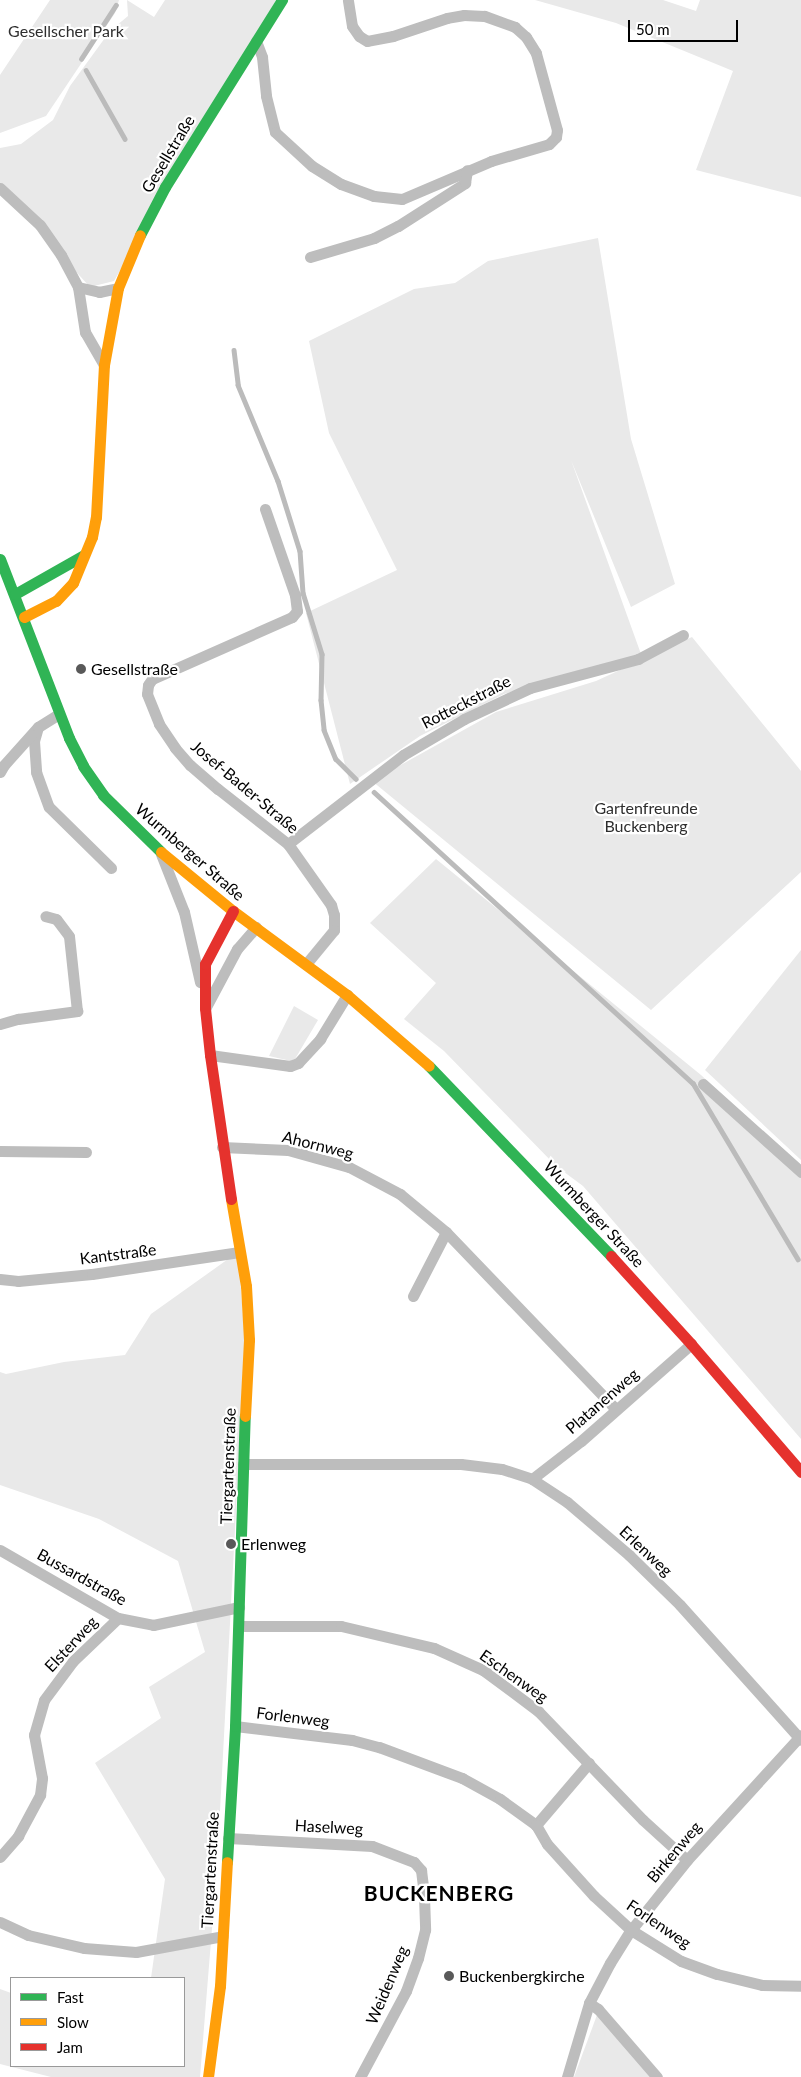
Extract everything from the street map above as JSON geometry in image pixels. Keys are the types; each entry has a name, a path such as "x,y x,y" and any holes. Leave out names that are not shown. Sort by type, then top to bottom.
{"street":[{"name":"Gesellstraße","path":"24,617 56,601 73,583 92,537 96,517 104,365 118,288 132,250 165,187 282,0"},
{"path":"256,41 262,57 266,96 275,132 312,166 333,180 374,196 402,199 468,170 512,154 549,144 556,138 557,130 536,53 526,38 515,27 501,20 484,16 464,15 447,18 393,36 367,40 359,36 352,26 348,0"},
{"path":"310,258 374,238 398,226 465,183 468,170"},
{"path":"0,188 40,225 61,255 78,287 85,332 104,365"},
{"path":"78,287 98,292 118,288"},
{"name":"Josef-Bader-Straße","path":"266,508 295,595 296,611 292,617 174,667 152,679 148,685 147,694 159,724 190,766 288,844 318,885 334,916 334,930 306,964"},
{"path":"15,594 84,555"},
{"name":"Wurmberger Straße","path":"0,559 24,617 59,714 83,766 103,794 160,852 233,911 347,994 440,1074 581,1223 691,1344 801,1472"},
{"name":"Rotteckstraße","path":"288,844 403,755 464,719 530,688 638,659 683,635"},
{"path":"0,772 38,727 59,714"},
{"path":"38,727 34,741 36,772 49,807 110,868"},
{"name":"Tiergartenstraße","path":"160,852 184,912 206,1008"},
{"name":"Tiergartenstraße","path":"208,2077 220,1986 235,1726 243,1464 249,1340 246,1286 222,1146 210,1055 206,1008 206,964 233,911"},
{"path":"0,1024 18,1019 77,1011 69,936 56,919 45,916"},
{"path":"206,1008 237,949 256,927"},
{"path":"210,1055 290,1066 298,1063 320,1039 347,994"},
{"path":"703,1084 801,1172"},
{"name":"Ahornweg","path":"222,1146 288,1150 349,1167 400,1194 446,1232 616,1409"},
{"path":"0,1151 86,1152"},
{"path":"413,1296 446,1232"},
{"name":"Kantstraße","path":"0,1279 18,1281 92,1274 239,1252"},
{"name":"Platanenweg","path":"532,1479 581,1441 691,1344"},
{"name":"Erlenweg","path":"243,1464 461,1464 502,1469 532,1479 567,1502 629,1555 667,1592 800,1738"},
{"name":"Bussardstraße","path":"0,1550 118,1618 152,1625 239,1607"},
{"name":"Elsterweg","path":"0,1857 18,1836 40,1795 42,1778 34,1735 44,1700 73,1660 118,1618"},
{"name":"Eschenweg","path":"238,1626 341,1626 434,1648 483,1670 538,1711 643,1820 687,1860"},
{"name":"Forlenweg","path":"235,1726 352,1740 379,1747 462,1778 500,1799 536,1825 547,1844 594,1896 631,1930 681,1960 717,1974 762,1985 801,1986"},
{"name":"Birkenweg","path":"567,2077 589,2003 610,1963 631,1930 687,1860 800,1738"},
{"path":"536,1825 589,1763"},
{"name":"Haselweg","path":"228,1838 372,1846 414,1862 421,1870"},
{"name":"Weidenweg","path":"360,2077 402,1999 418,1958 425,1930 421,1870"},
{"path":"0,1922 37,1938 84,1948 136,1952 223,1936"},
{"path":"589,2003 598,2010 657,2077"}],"green space":[{"name":"Gesellscher Park","path":"50,0 119,0 115,13 46,116 0,133 0,75"},
{"path":"127,0 154,17 165,0 276,0 114,281 90,287 0,189 0,148 21,144 53,120 70,86 110,31 128,16"},
{"path":"535,0 663,0 696,11 700,0 801,0 801,197 696,170 733,71 616,23"},
{"path":"598,238 631,439 675,584 631,607 571,460 641,654 504,694 420,736 350,784 306,613 397,570 329,433 309,341 414,289 455,283 488,261"},
{"name":"Gartenfreunde Buckenberg","path":"692,637 801,771 801,872 651,1010 372,781 496,712 596,681"},
{"path":"436,859 701,1075 801,1169 801,1439 583,1186 556,1166 444,1051 404,1019 436,983 370,923"},
{"path":"801,950 801,1160 705,1070"},
{"path":"294,1006 318,1020 295,1059 291,1061 269,1056"},
{"path":"238,1252 245,1342 217,1867 200,2077 51,2077 12,2067 185,2067 185,1977 151,1977 165,1879 95,1763 161,1718 149,1687 205,1652 178,1561 99,1519 0,1485 0,1372 6,1374 64,1362 125,1355 151,1314"},
{"path":"0,1989 10,1993 10,2067 0,2064"},
{"path":"597,2015 656,2077 574,2077"}],"waterway":[{"path":"81,59 116,5"},
{"path":"86,70 125,139"},
{"path":"234,350 238,385 278,481 300,551 303,593 322,654 321,700 324,730 336,759 356,779"},
{"path":"374,792 693,1083 798,1259"}],"traffic: fast":[{"path":"140,235 165,187 282,0"},
{"path":"15,594 84,555"},
{"path":"0,559 69,738 83,766 103,795 161,852"},
{"path":"429,1066 611,1256"},
{"path":"227,1862 235,1726 245,1416"}],"traffic: slow":[{"path":"24,617 56,601 73,583 92,537 96,517 104,365 118,288 140,235"},
{"path":"161,852 233,911 347,995 429,1066"},
{"path":"231,1199 246,1286 249,1340 245,1416"},
{"path":"208,2077 220,1986 227,1862"}],"traffic: jam":[{"path":"231,1199 210,1055 205,1008 205,964 233,911"},
{"path":"611,1256 691,1344 801,1472"}],"place":[{"name":"Gesellstraße","path":"81,669"},
{"name":"Erlenweg","path":"231,1544"},
{"name":"Buckenbergkirche","path":"449,1976"}],"district":[{"name":"BUCKENBERG","path":"439,1893"}]}
